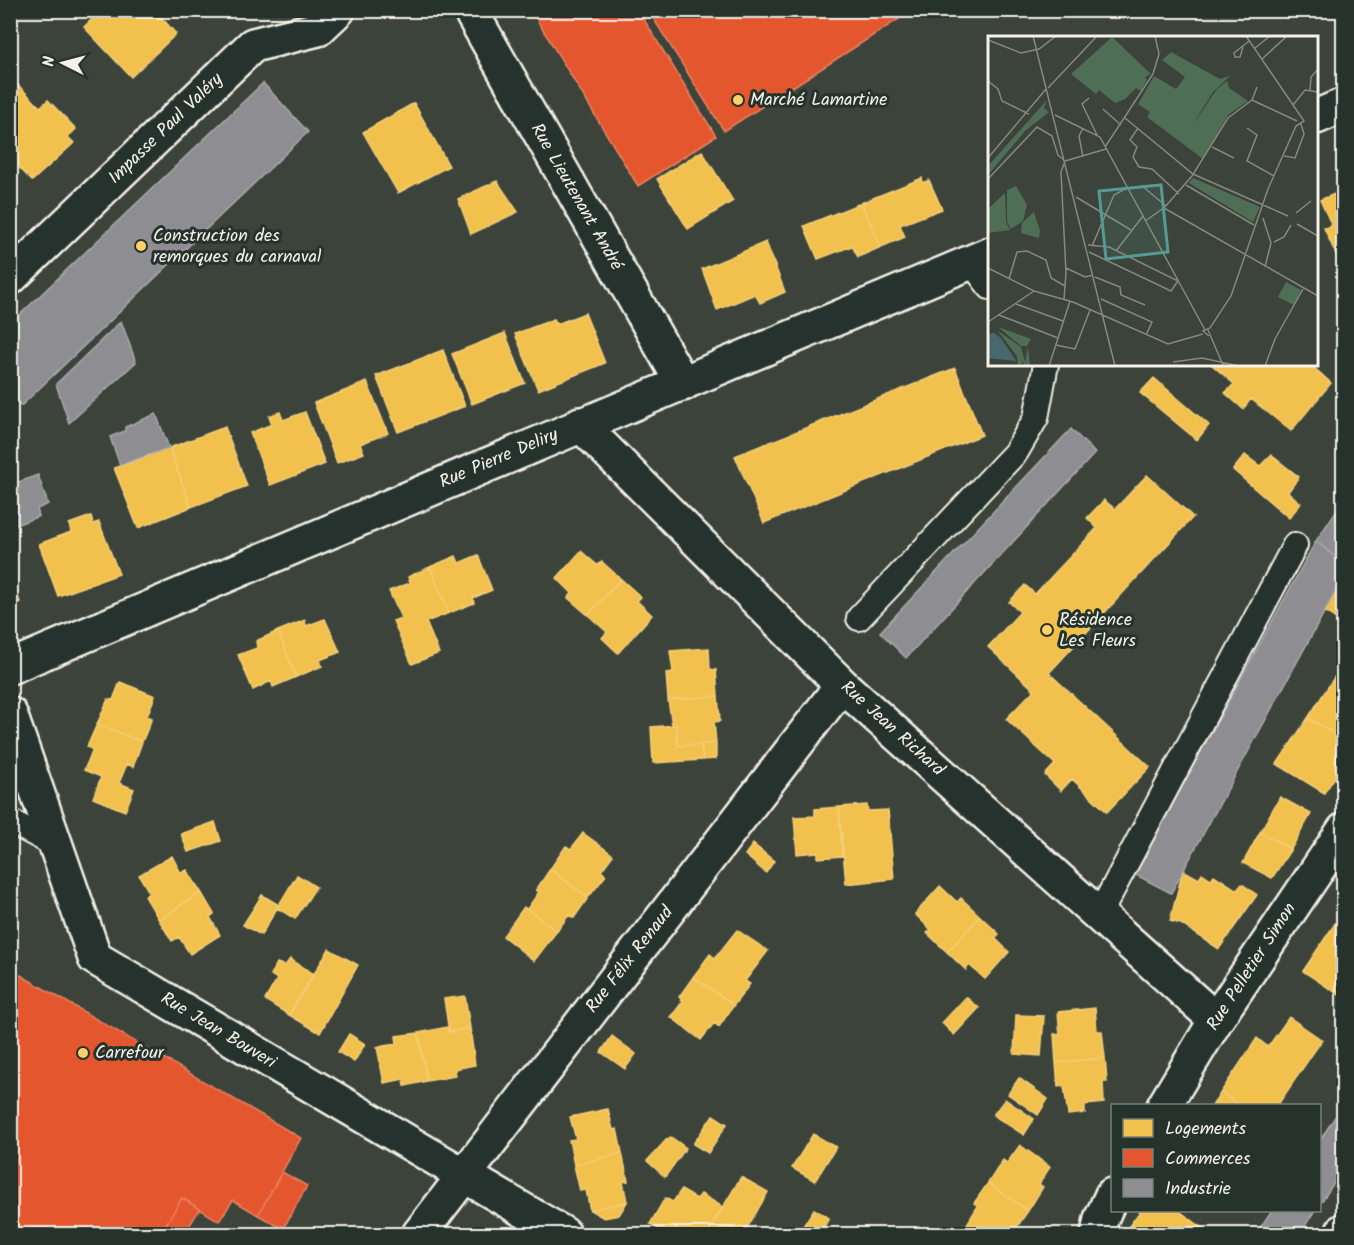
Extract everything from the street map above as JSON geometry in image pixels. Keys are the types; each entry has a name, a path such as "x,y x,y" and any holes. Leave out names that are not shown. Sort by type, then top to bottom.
{"street":[{"name":"Impasse Paul Valéry","path":"10,278 253,45 318,29 338,10"},
{"name":"Rue Lieutenant André","path":"470,10 683,384"},
{"path":"1318,117 1344,105"},
{"name":"Rue Pierre Deliry","path":"10,667 580,424 983,268"},
{"name":"Rue Jean Richard","path":"580,424 842,686 1216,1020"},
{"name":"Rue Félix Renaud","path":"419,1234 842,686"},
{"name":"Rue Jean Bouveri","path":"10,714 95,958 463,1177 564,1234"},
{"name":"Rue Pelletier Simon","path":"1165,1104 1216,1020 1344,830"},
{"path":"1098,1234 1101,1219 1111,1199"},
{"path":"1341,1234 1344,1230"}],"lane":[{"path":"859,618 1016,452 1036,418 1046,366"},
{"path":"1099,915 1295,544"},
{"path":"10,821 57,846"}],"building: Logements":[{"path":"101,10 155,10 176,34 131,77 84,27"},
{"path":"10,77 40,107 48,100 76,129 68,137 74,143 32,181 10,158"},
{"path":"414,103 449,166 398,193 363,132"},
{"path":"702,151 733,201 688,229 657,179"},
{"path":"922,178 923,183 929,180 942,209 900,225 905,237 881,247 861,203"},
{"path":"497,181 518,212 471,234 458,199"},
{"path":"1344,190 1344,261 1340,263 1324,228 1332,226 1320,200"},
{"path":"861,203 881,247 858,257 852,246 818,259 804,226"},
{"path":"766,242 785,292 760,303 755,294 717,310 702,269"},
{"path":"585,313 605,363 538,390 515,334 554,319 557,324"},
{"path":"505,333 525,383 472,404 452,354"},
{"path":"443,350 465,406 398,432 376,376"},
{"path":"1213,366 1312,366 1331,383 1291,431 1251,399 1243,409 1225,393 1234,384"},
{"path":"955,368 982,435 764,523 735,456"},
{"path":"1154,378 1209,425 1197,440 1140,393"},
{"path":"367,382 388,433 360,444 364,453 337,463 314,403"},
{"path":"280,412 283,420 305,412 325,464 270,485 250,433 272,424 269,416"},
{"path":"225,427 247,486 191,507 169,448"},
{"path":"169,448 191,507 138,528 114,468"},
{"path":"1245,455 1260,466 1271,455 1299,477 1288,492 1301,503 1289,518 1233,470"},
{"name":"Résidence Les Fleurs","path":"1147,475 1193,517 1049,673 1150,767 1107,812 1072,779 1061,791 1045,775 1055,764 1006,719 1034,690 988,647 1020,612 1009,602 1025,585 1035,594 1097,528 1087,518 1104,500 1115,509"},
{"path":"91,516 93,524 99,522 119,574 58,596 39,544 71,532 69,524"},
{"path":"581,551 597,565 602,562 621,579 588,615 568,598 572,593 557,578"},
{"path":"478,555 492,590 473,598 474,603 449,613 430,567 456,556 459,563"},
{"path":"430,567 449,613 426,622 439,653 412,664 393,621 401,618 389,591 410,583 408,577"},
{"path":"1344,576 1344,597 1335,591"},
{"path":"10,578 20,602 10,605"},
{"path":"621,579 641,597 637,601 652,615 618,653 602,638 607,632 588,615"},
{"path":"1335,591 1344,597 1344,624 1324,611"},
{"path":"325,619 340,652 320,660 322,666 296,677 278,631 305,620 306,626"},
{"path":"278,631 296,677 273,687 271,681 253,690 238,655 257,648 256,641"},
{"path":"709,648 710,669 716,670 718,696 668,700 666,673 673,672 670,651"},
{"path":"1339,670 1344,672 1344,740 1308,718"},
{"path":"120,682 155,696 147,716 152,718 142,742 97,724 108,699 113,700"},
{"path":"718,696 720,721 714,722 716,743 678,746 676,725 672,725 668,700"},
{"path":"1308,718 1344,740 1344,764 1324,793 1277,764"},
{"path":"97,724 142,742 133,767 127,764 119,783 134,789 125,811 93,798 101,777 84,770 93,750 87,747"},
{"path":"676,725 678,746 701,744 703,760 653,763 651,727"},
{"path":"716,743 716,759 703,760 701,744"},
{"path":"1280,797 1311,814 1291,849 1260,832"},
{"path":"867,805 868,811 888,810 894,879 846,884 839,807"},
{"path":"839,807 842,856 818,858 818,852 797,854 794,817 815,816 815,809"},
{"path":"215,822 221,841 188,852 181,834"},
{"path":"1260,832 1291,849 1272,878 1243,863"},
{"path":"583,833 613,855 601,871 606,875 588,898 550,869 566,846 571,849"},
{"path":"753,844 774,861 766,873 745,855"},
{"path":"172,856 181,873 187,870 201,892 159,920 145,896 149,892 139,875"},
{"path":"550,869 588,898 574,918 569,915 557,931 527,909 539,892 536,890"},
{"path":"1183,870 1199,879 1202,873 1211,879 1214,875 1237,890 1242,884 1257,895 1219,949 1181,924 1170,921"},
{"path":"297,875 316,887 295,919 277,908"},
{"path":"940,886 957,902 961,898 980,916 947,952 927,933 931,930 915,914"},
{"path":"201,892 214,914 210,917 220,935 190,954 179,937 172,941 159,920"},
{"path":"262,895 279,905 261,935 243,925"},
{"path":"524,907 557,931 534,961 503,936"},
{"path":"980,916 999,934 995,938 1009,952 985,979 969,965 966,970 947,952"},
{"path":"1336,922 1344,927 1344,998 1303,971"},
{"path":"737,930 768,951 745,981 750,984 734,1005 693,977 710,954 715,958"},
{"path":"329,949 358,965 320,1033 289,1015"},
{"path":"290,959 314,974 289,1015 265,1000 277,979 271,975 277,963 285,966"},
{"path":"693,977 734,1005 719,1027 714,1023 701,1040 671,1017 683,1001 679,997"},
{"path":"465,996 470,1028 449,1032 444,999"},
{"path":"966,997 979,1008 954,1035 942,1023"},
{"path":"1095,1008 1097,1031 1102,1031 1105,1058 1056,1063 1054,1034 1060,1035 1058,1012"},
{"path":"1016,1015 1044,1016 1041,1056 1014,1054"},
{"path":"1289,1017 1322,1040 1278,1104 1237,1104 1221,1092 1257,1038 1268,1047"},
{"path":"447,1027 449,1032 470,1028 475,1065 455,1069 456,1076 427,1081 418,1033"},
{"path":"418,1033 427,1081 405,1086 404,1079 384,1083 377,1047 397,1044 396,1036"},
{"path":"349,1034 365,1044 354,1062 338,1052"},
{"path":"612,1036 636,1054 625,1069 601,1052"},
{"path":"1105,1058 1107,1082 1103,1082 1104,1103 1085,1105 1085,1113 1068,1115 1064,1086 1058,1087 1056,1063"},
{"path":"1019,1078 1048,1099 1038,1115 1008,1094"},
{"path":"1221,1092 1237,1104 1213,1104"},
{"path":"1005,1099 1034,1119 1024,1135 993,1115"},
{"path":"608,1109 613,1130 617,1129 622,1153 574,1165 569,1140 576,1139 570,1117"},
{"path":"713,1115 727,1124 708,1153 693,1144"},
{"path":"813,1134 836,1147 815,1181 792,1168"},
{"path":"671,1137 686,1148 665,1177 647,1161"},
{"path":"1020,1145 1050,1167 1039,1184 1043,1187 1028,1211 988,1183 1003,1160 1007,1163"},
{"path":"622,1153 628,1181 623,1182 627,1202 590,1210 586,1190 580,1191 574,1165"},
{"path":"741,1177 768,1192 747,1228 757,1234 707,1234"},
{"path":"988,1183 1028,1211 1014,1231 1009,1229 1006,1234 982,1234 967,1224 978,1206 974,1203"},
{"path":"681,1190 697,1199 701,1194 723,1207 707,1234 668,1234 650,1224 665,1198 673,1202"},
{"path":"627,1202 619,1215 604,1218 590,1210"},
{"path":"814,1209 829,1218 820,1234 798,1234"},
{"path":"1140,1212 1181,1212 1204,1229 1200,1234 1123,1234"}],"building: Commerces":[{"path":"531,10 638,10 716,136 638,186"},
{"name":"Marché Lamartine","path":"648,10 913,10 724,131"},
{"name":"Carrefour","path":"10,969 301,1138 258,1215 233,1200 219,1221 182,1198 160,1234 10,1234"},
{"path":"282,1172 307,1186 283,1229 258,1215"},
{"path":"182,1198 200,1209 184,1234 160,1234"}],"building: Industrie":[{"name":"Construction des remorques du carnaval","path":"263,83 308,132 21,406 10,395 10,324"},
{"path":"121,321 136,362 69,423 56,384"},
{"path":"156,414 169,448 120,465 110,437 125,431 125,427"},
{"path":"1071,429 1095,453 906,658 880,632"},
{"path":"38,475 48,504 37,509 39,516 11,527 10,485"},
{"path":"1344,499 1344,564 1316,541"},
{"path":"1316,541 1344,564 1344,576 1171,893 1134,874"},
{"path":"1344,1103 1344,1167 1321,1202 1321,1138"},
{"path":"1271,1212 1314,1212 1300,1234 1256,1234"}],"place":[{"name":"Marché Lamartine","path":"738,100"},
{"name":"Construction des remorques du carnaval","path":"141,246"},
{"name":"Résidence Les Fleurs","path":"1047,630"},
{"name":"Carrefour","path":"83,1053"}]}
